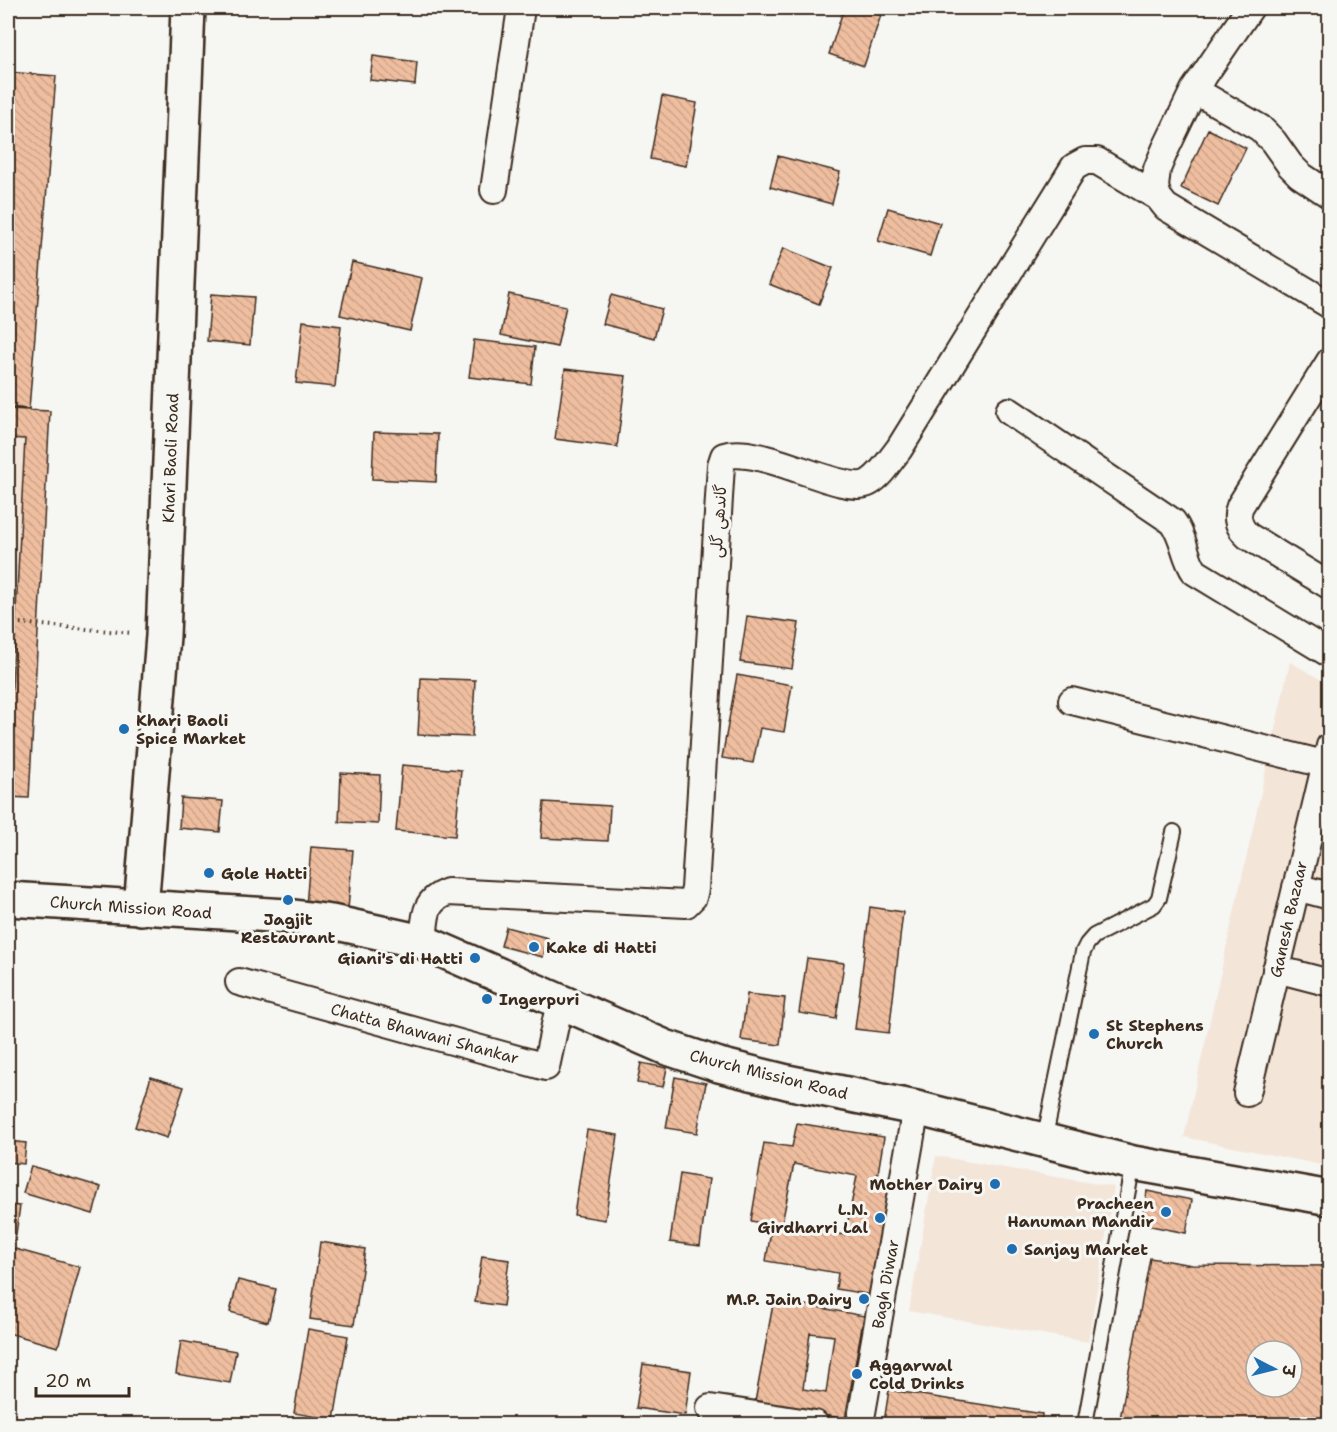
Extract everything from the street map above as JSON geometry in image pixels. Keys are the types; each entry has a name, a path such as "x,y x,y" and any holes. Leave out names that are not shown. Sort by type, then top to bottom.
{"street":[{"name":"Khari Baoli Road","path":"141,908 163,636 188,8"},
{"path":"494,190 521,8"},
{"path":"1242,10 1194,90 1157,169 1155,187 1158,197 1166,207 1329,305"},
{"path":"1194,90 1260,128 1300,175 1329,195"},
{"name":"گاندھی گلی","path":"423,942 428,906 433,898 448,892 686,904 693,897 721,465 724,456 747,453 847,484 866,484 899,449 1074,167 1085,161 1097,161 1158,197"},
{"path":"1329,362 1240,506 1237,518 1242,530 1248,536 1329,586"},
{"path":"1009,411 1173,522 1181,532 1190,566 1195,572 1329,654"},
{"path":"1072,701 1327,755"},
{"name":"Ganesh Bazaar","path":"1247,1093 1296,887 1322,801 1327,755"},
{"path":"1296,887 1329,896"},
{"name":"Church Mission Road","path":"8,899 287,916 332,922 423,942 665,1047 719,1065 787,1082 916,1108 1133,1163 1329,1198"},
{"path":"1276,969 1329,983"},
{"name":"Chatta Bhawani Shankar","path":"239,982 546,1067 560,1002"},
{"name":"Bagh Diwar","path":"860,1425 916,1108"},
{"path":"710,1408 815,1425"}],"lane":[{"path":"1044,1141 1083,952 1094,936 1154,905 1159,898 1174,832"},
{"path":"1084,1425 1133,1163"}],"path":[{"path":"8,622 163,636"}],"shaded area":[{"path":"8,409 50,411 29,798 8,797"},
{"path":"1290,662 1329,684 1329,1133 1322,1165 1184,1137"},
{"name":"Sanjay Market","path":"936,1156 1114,1187 1088,1342 909,1311"}],"building":[{"path":"844,8 858,8 881,15 864,66 829,54"},
{"path":"373,56 417,62 415,85 370,80"},
{"path":"8,72 56,76 29,409 8,407"},
{"path":"662,96 697,103 686,166 650,159"},
{"path":"1208,129 1246,148 1218,206 1181,188"},
{"path":"778,156 840,172 832,204 770,187"},
{"path":"888,208 940,223 930,256 878,241"},
{"path":"783,248 833,268 819,304 769,284"},
{"path":"352,262 422,278 410,331 340,315"},
{"path":"211,294 254,297 250,345 207,341"},
{"path":"509,294 566,306 557,347 501,335"},
{"path":"611,295 662,309 654,338 603,324"},
{"path":"303,321 341,326 335,387 296,383"},
{"path":"474,340 535,347 531,384 469,377"},
{"path":"565,369 626,376 617,447 555,439"},
{"path":"8,409 50,411 29,798 8,797 25,439 8,438"},
{"path":"374,432 438,434 436,482 372,479"},
{"path":"747,616 799,623 792,669 740,662"},
{"path":"737,675 792,685 784,732 760,728 753,763 722,758"},
{"path":"421,678 475,680 472,737 418,735"},
{"path":"402,765 461,770 455,836 396,831"},
{"path":"341,773 380,775 378,824 339,822"},
{"path":"181,798 223,801 220,832 179,828"},
{"path":"544,802 610,806 608,841 541,838"},
{"path":"311,847 353,850 348,909 306,906"},
{"path":"870,907 903,912 889,1033 855,1029"},
{"path":"506,927 548,938 543,957 501,946"},
{"path":"807,958 844,963 836,1019 799,1013"},
{"path":"747,994 785,998 780,1045 741,1040"},
{"path":"641,1063 667,1068 663,1087 637,1083"},
{"path":"151,1077 184,1087 167,1138 135,1127"},
{"path":"675,1077 706,1083 697,1133 666,1128"},
{"path":"797,1123 884,1137 877,1179 897,1182 878,1296 836,1289 838,1273 766,1261 772,1225 751,1221 764,1143 792,1147","holes":["794,1164 857,1176 845,1235 782,1223"]},
{"path":"587,1130 618,1135 605,1220 574,1215"},
{"path":"8,1141 26,1143 24,1164 8,1162"},
{"path":"31,1166 101,1187 93,1214 23,1193"},
{"path":"680,1174 709,1179 700,1246 670,1242"},
{"name":"Pracheen Hanuman Mandir","path":"1147,1191 1192,1200 1186,1233 1141,1224"},
{"path":"8,1205 20,1206 15,1241 8,1240"},
{"path":"320,1242 365,1249 354,1325 310,1319"},
{"path":"8,1247 80,1267 58,1347 8,1333"},
{"path":"482,1256 509,1260 503,1306 475,1302"},
{"path":"1150,1258 1192,1265 1330,1266 1330,1424 1119,1424"},
{"path":"238,1280 276,1289 268,1322 230,1312"},
{"path":"774,1299 864,1316 845,1419 755,1402","holes":["810,1333 834,1336 826,1393 803,1389"]},
{"path":"308,1329 348,1336 334,1420 294,1413"},
{"path":"181,1341 236,1351 230,1383 176,1374"},
{"path":"643,1364 691,1371 685,1415 636,1408"},
{"path":"889,1390 1042,1414 1041,1424 884,1422"}],"place":[{"name":"Khari Baoli Spice Market","path":"124,729"},
{"name":"Gole Hatti","path":"209,873"},
{"name":"Jagjit Restaurant","path":"288,900"},
{"name":"Kake di Hatti","path":"534,947"},
{"name":"Giani's di Hatti","path":"475,958"},
{"name":"Ingerpuri","path":"487,999"},
{"name":"St Stephens Church","path":"1094,1034"},
{"name":"Mother Dairy","path":"995,1184"},
{"name":"Pracheen Hanuman Mandir","path":"1166,1212"},
{"name":"L.N. Girdharri Lal","path":"880,1218"},
{"name":"Sanjay Market","path":"1012,1249"},
{"name":"M.P. Jain Dairy","path":"864,1299"},
{"name":"Aggarwal Cold Drinks","path":"857,1374"}]}
